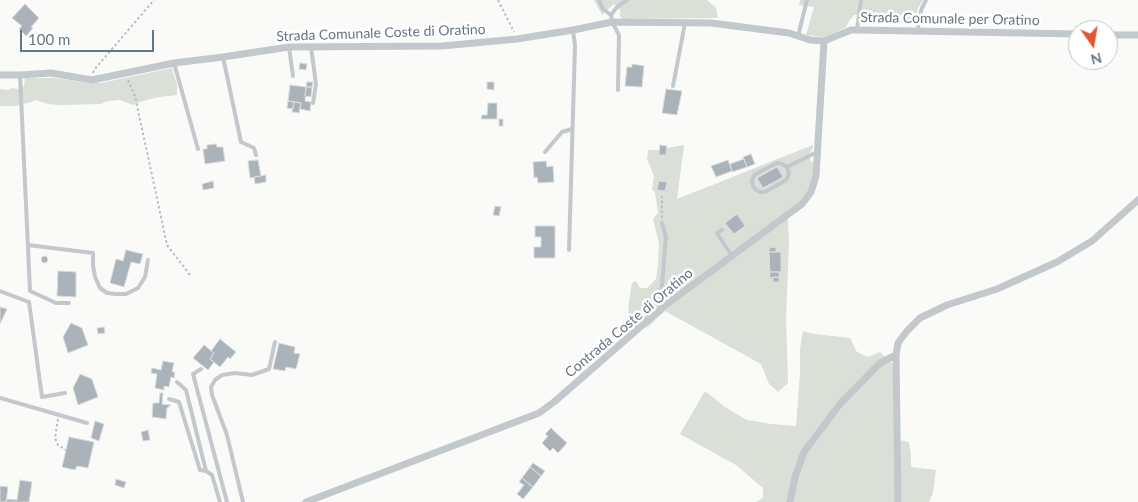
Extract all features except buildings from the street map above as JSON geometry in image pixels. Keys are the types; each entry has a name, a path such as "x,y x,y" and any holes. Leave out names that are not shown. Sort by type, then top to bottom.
{"street":[{"name":"Strada Comunale Coste di Oratino","path":"0,75 51,73 92,80 174,63 289,47 442,46 517,39 574,30 612,18 711,23 789,33 810,40 824,41"},
{"name":"Strada Comunale per Oratino","path":"824,41 850,30 1068,34"},
{"path":"1118,35 1138,35"},
{"name":"Contrada Coste di Oratino","path":"306,502 539,413 663,307 802,204 811,192 816,176 824,41"},
{"path":"898,502 896,355 898,343 907,331 920,318 947,305 997,289 1057,262 1092,241 1138,200"},
{"path":"790,502 804,452 840,404 880,363 896,355"}],"lane":[{"path":"599,0 603,9 612,18 619,35 618,90"},
{"path":"612,18 617,7 627,0"},
{"path":"798,36 807,0"},
{"path":"857,30 861,0"},
{"path":"918,30 919,18 926,0"},
{"path":"674,86 685,23"},
{"path":"569,250 574,30"},
{"path":"289,47 293,76"},
{"path":"311,47 316,84 313,102"},
{"path":"223,57 241,142 254,148 256,155"},
{"path":"174,63 198,149"},
{"path":"20,75 30,291 56,303 69,303"},
{"path":"545,152 562,132 572,129"},
{"path":"787,167 817,152"},
{"path":"777,163 787,167 788,174 786,180 765,192 756,190 753,186 752,180 754,176 777,163"},
{"path":"662,223 666,237 661,297 663,307"},
{"path":"722,230 717,233 732,256"},
{"path":"28,245 93,252 94,277 100,288 107,293 126,294 138,288 145,277 148,260"},
{"path":"0,291 29,302 42,397 65,393"},
{"path":"243,502 227,435 212,395 211,387 215,380 222,375 235,373 252,374 269,369 275,342"},
{"path":"201,369 193,374 227,502"},
{"path":"177,382 186,390 206,471"},
{"path":"0,398 88,423"},
{"path":"169,399 180,402 200,470 212,475 220,502"}],"path":[{"path":"92,80 94,70 154,0"},
{"path":"498,0 517,39"},
{"path":"125,73 135,96 167,245 190,275"},
{"path":"662,196 662,223"},
{"path":"58,415 55,438 58,445 66,450"}],"shaded area":[{"path":"594,0 707,0 716,8 718,18 623,19 620,17 620,10 614,4 602,15"},
{"path":"800,0 923,0 914,21 898,23 872,20 868,24 864,23 866,19 863,15 854,15 846,27 823,37 806,35 814,7 799,5"},
{"path":"172,68 177,84 177,95 159,97 133,105 120,100 100,104 61,105 48,104 36,100 15,106 0,106 0,89 17,89 24,86 25,78 55,78 101,83"},
{"path":"684,145 677,199 813,145 809,154 811,162 815,162 810,192 802,203 786,214 789,243 786,318 788,383 778,392 769,384 761,364 665,311 648,327 627,330 632,283 636,281 640,288 647,288 656,279 658,265 659,243 653,219 658,213 655,192 652,190 654,176 647,159 648,150"},
{"path":"803,331 850,338 857,352 868,357 880,352 893,364 894,439 909,442 911,467 936,470 933,493 929,502 756,502 763,498 763,488 736,465 680,434 705,391 725,407 747,420 796,426 800,349"}]}
